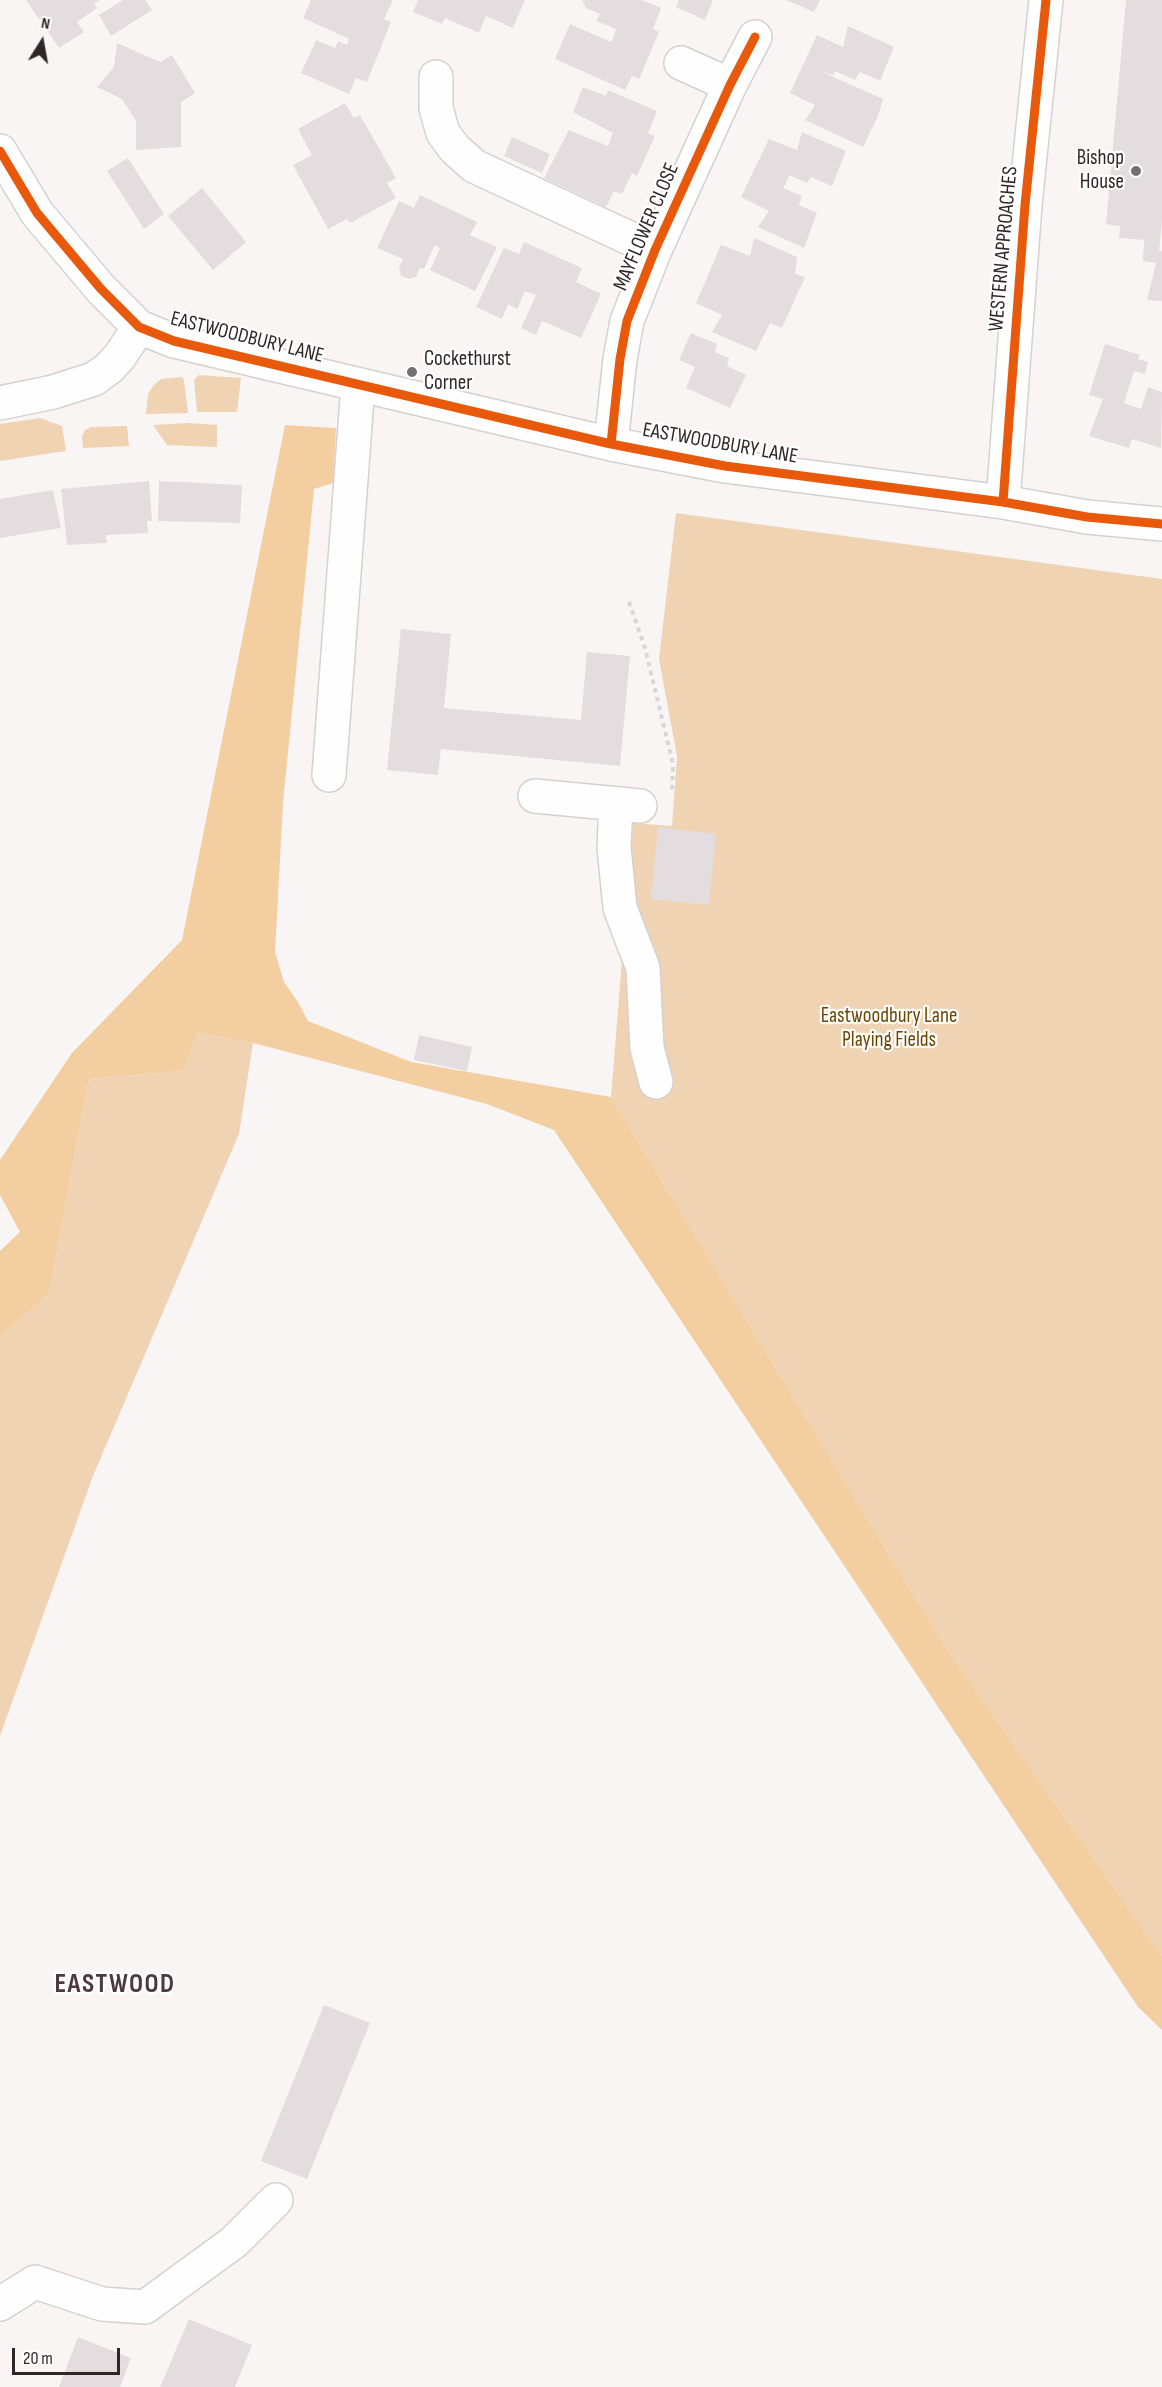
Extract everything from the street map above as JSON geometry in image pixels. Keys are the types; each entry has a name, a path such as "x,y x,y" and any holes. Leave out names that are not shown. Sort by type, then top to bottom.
{"street":[{"name":"WESTERN APPROACHES","path":"1003,502 1025,205 1046,0"},
{"name":"MAYFLOWER CLOSE","path":"611,444 620,359 627,321 655,250 730,85 755,37"},
{"path":"681,63 730,85"},
{"name":"MAYFLOWER CLOSE","path":"436,77 436,108 443,133 455,149 474,166 655,250"},
{"path":"0,151 37,213 94,281 139,327 114,362 94,379 53,392 0,403"},
{"name":"EASTWOODBURY LANE","path":"139,327 174,341 207,350 281,365 611,444 725,466 1003,502 1087,517 1162,524"},
{"path":"329,775 358,385"},
{"path":"535,796 628,805 614,847 620,908 643,968 647,1048 656,1082"},
{"path":"0,2304 35,2282 102,2304 145,2307 234,2242 276,2200"}],"path":[{"path":"628,805 670,809 674,764 645,648 629,602"}],"green space":[{"path":"199,375 241,378 237,412 197,412 194,380"},
{"path":"182,377 188,413 146,414 148,394 153,386 161,379"},
{"path":"40,418 62,426 66,451 0,461 0,424"},
{"path":"188,423 217,425 217,447 167,445 153,425"},
{"path":"127,426 129,446 83,448 82,437 85,430 91,427"},
{"name":"Eastwoodbury Lane Playing Fields","path":"676,513 1162,579 1162,1956 946,1648 611,1097 633,823 672,826 677,756 659,659"},
{"path":"198,1033 253,1043 239,1134 93,1476 0,1736 0,1337 49,1294 89,1079 183,1071"}],"shaded area":[{"path":"285,425 336,428 333,483 314,489 283,803 275,952 284,982 308,1021 411,1062 611,1097 946,1648 1162,1956 1162,2030 1138,2007 554,1130 487,1104 253,1043 198,1033 183,1071 89,1079 49,1294 0,1337 0,1251 20,1232 0,1195 0,1160 72,1053 182,940"}],"building":[{"path":"26,0 100,0 94,4 97,8 77,22 84,32 59,48"},
{"path":"123,0 145,0 152,10 111,36 99,15"},
{"path":"311,0 393,0 384,19 391,22 367,82 356,78 349,94 301,73 316,40 335,48 338,41 347,45 349,39 303,18"},
{"path":"418,0 525,0 513,28 486,16 479,33 445,18 442,24 413,12"},
{"path":"582,0 642,0 661,8 653,29 659,32 639,79 632,76 625,90 555,59 570,24 611,42 614,36 616,29 596,21 600,14 586,8"},
{"path":"679,0 713,0 705,20 676,7"},
{"path":"786,0 820,0 814,12"},
{"name":"Bishop House","path":"1126,0 1162,0 1162,222 1159,251 1162,251 1162,301 1147,300 1156,263 1143,261 1144,240 1119,238 1120,226 1106,224"},
{"path":"848,26 894,47 880,81 860,72 855,80 835,71 833,75 820,71 883,99 878,116 863,147 805,120 815,105 790,93 817,35 843,47"},
{"path":"117,43 160,62 172,55 195,93 181,102 181,147 136,150 136,121 122,99 97,87 114,67"},
{"path":"583,87 606,96 608,90 657,111 648,133 655,136 637,176 632,173 622,194 614,191 606,207 544,178 569,130 608,146 613,133 573,112"},
{"path":"345,103 354,118 360,115 396,178 387,183 396,198 350,223 347,219 328,229 293,165 312,155 298,129"},
{"path":"802,132 846,151 832,186 811,177 807,183 789,175 783,188 802,196 799,205 817,213 804,248 758,227 769,211 741,197 769,139 797,150"},
{"path":"512,137 550,154 542,173 504,156"},
{"path":"128,158 164,214 144,229 107,171"},
{"path":"202,188 246,242 213,270 168,216"},
{"path":"420,195 477,222 470,235 497,247 475,291 430,270 440,248 435,245 424,269 420,268 416,277 410,279 401,276 399,268 403,259 377,248 399,201 414,208"},
{"path":"754,238 797,257 795,274 805,277 782,328 770,323 756,351 712,332 722,315 696,303 721,245 750,256"},
{"path":"524,242 582,268 576,282 601,294 581,338 542,321 536,335 521,328 536,295 525,291 517,309 508,304 502,319 476,307 504,248 519,254"},
{"path":"691,333 717,344 715,352 729,358 727,366 746,375 730,408 686,388 695,367 679,360"},
{"path":"1105,344 1140,355 1138,359 1148,362 1145,374 1134,371 1124,403 1141,409 1148,387 1162,392 1161,448 1132,439 1129,448 1089,436 1103,399 1089,395"},
{"path":"149,481 152,521 147,521 148,533 106,535 107,543 67,545 61,489"},
{"path":"159,481 242,485 240,523 158,521"},
{"path":"53,490 61,528 0,538 0,499"},
{"path":"401,629 451,634 444,708 581,720 587,652 630,656 620,766 441,749 438,775 387,770"},
{"path":"658,827 716,834 709,905 651,899"},
{"path":"419,1035 472,1047 467,1071 414,1060"},
{"path":"324,2005 370,2023 307,2179 261,2161"},
{"path":"189,2319 252,2345 235,2387 160,2387"},
{"path":"78,2337 131,2358 120,2387 59,2387"}],"cycle path":[{"path":"1003,502 1025,205 1046,0"},
{"path":"611,444 620,359 627,321 655,250 730,85 755,37"},
{"path":"0,151 37,213 101,289 139,327 174,341 611,444 725,466 1003,502 1087,517 1162,524"}],"place":[{"name":"Bishop House","path":"1136,171"},
{"name":"Cockethurst Corner","path":"412,372"}],"district":[{"name":"EASTWOOD","path":"115,1985"}]}
